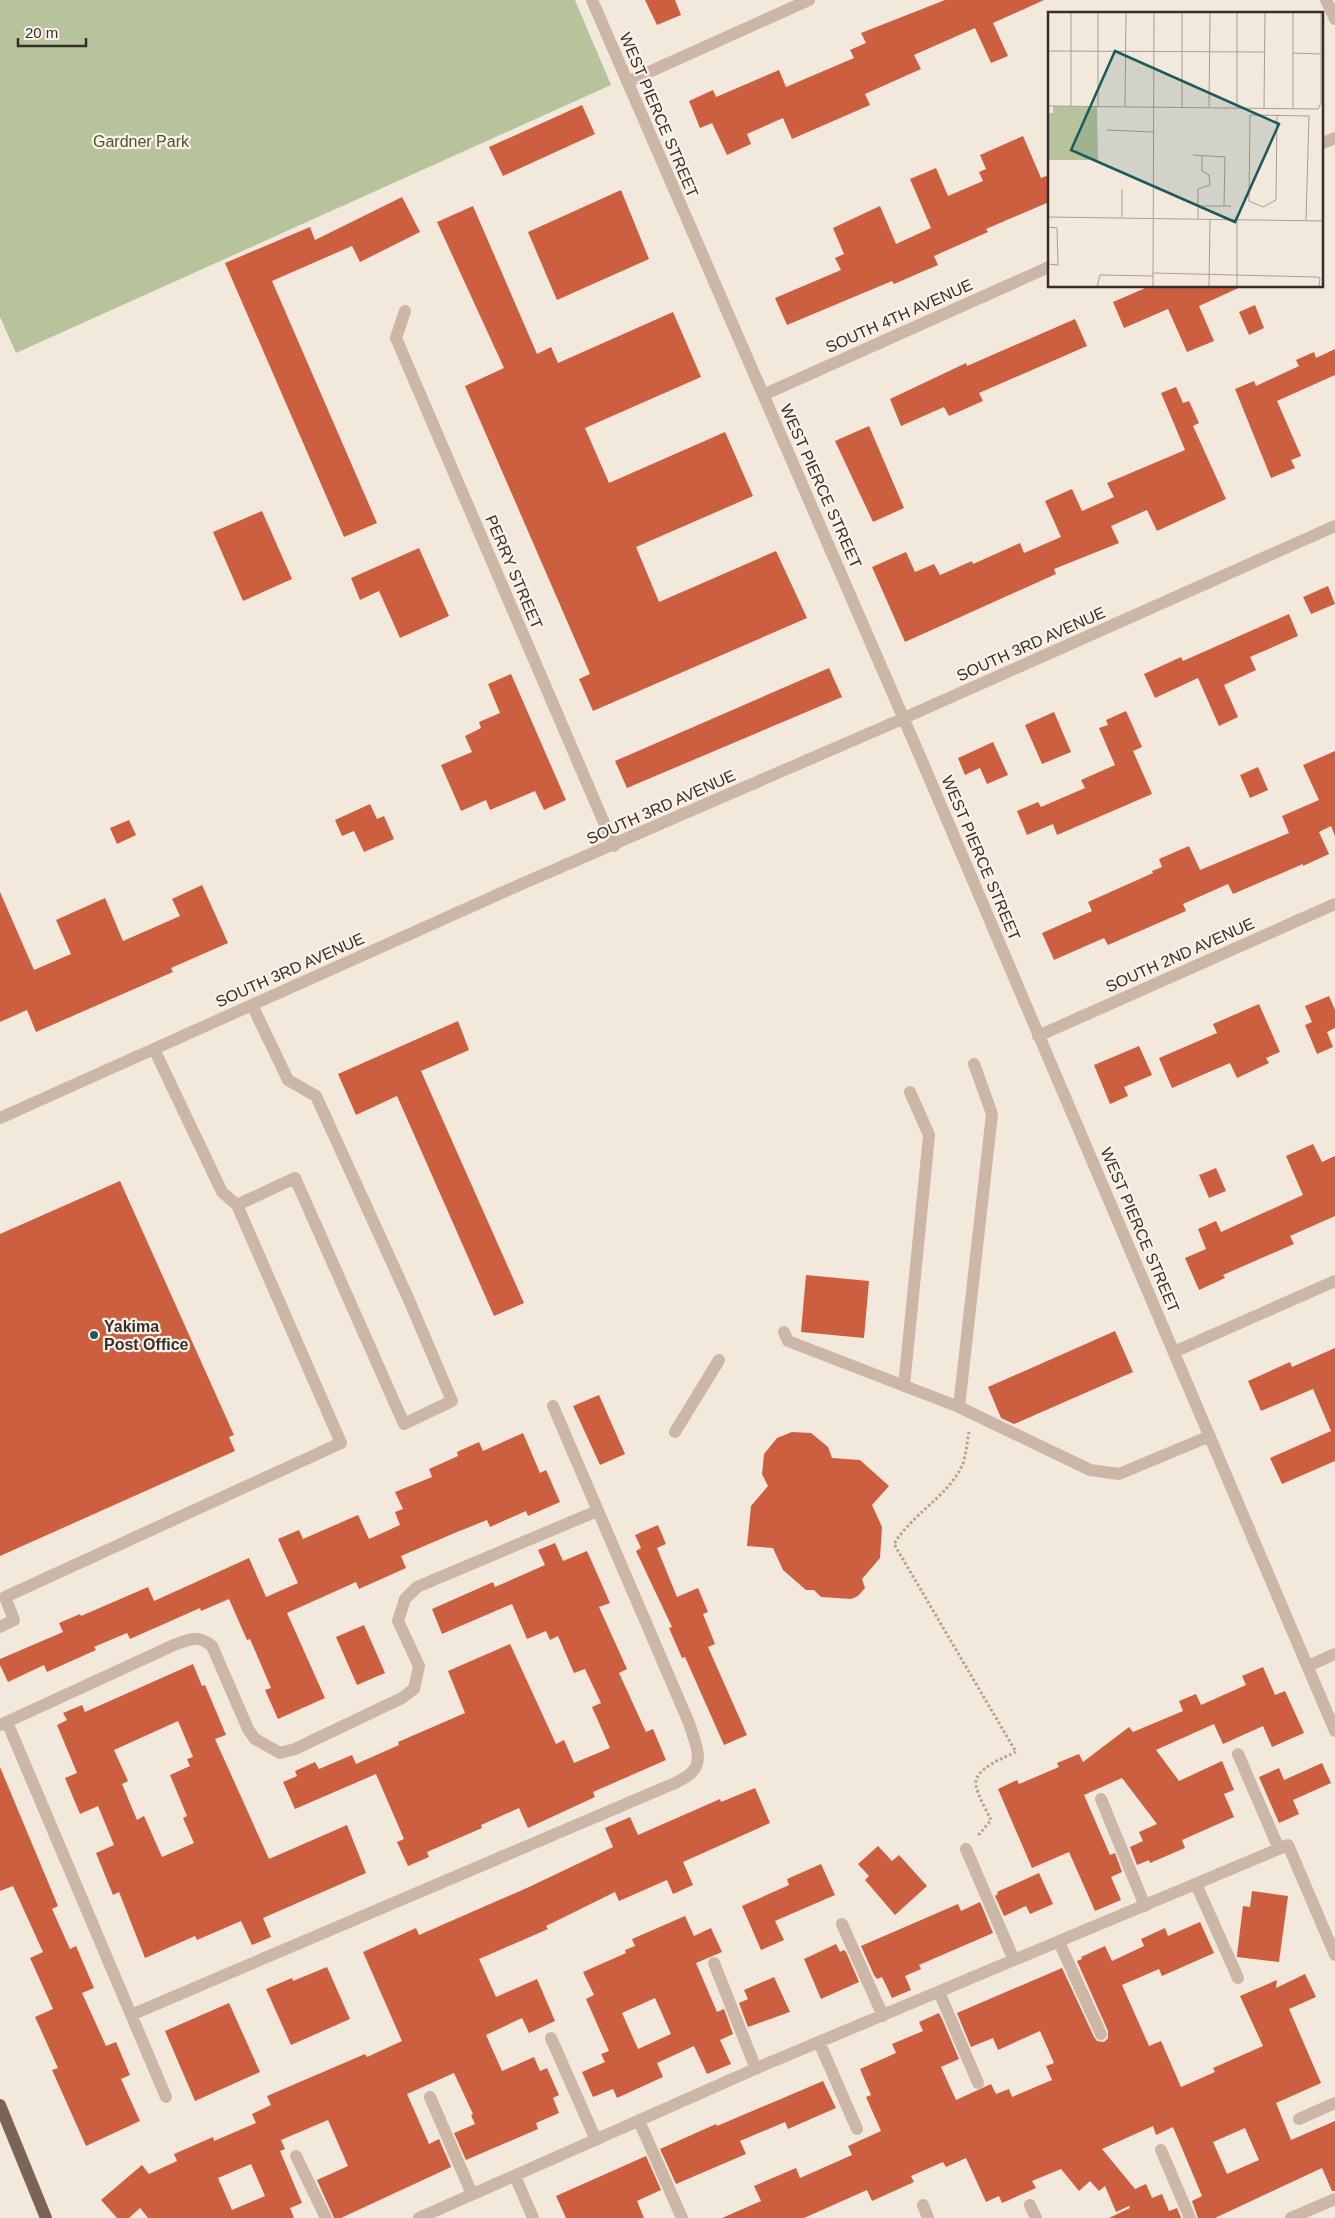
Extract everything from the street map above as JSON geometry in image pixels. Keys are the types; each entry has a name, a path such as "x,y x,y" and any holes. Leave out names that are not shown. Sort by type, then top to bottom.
{"main road":[{"path":"0,2105 46,2218"}],"street":[{"name":"WEST PIERCE STREET","path":"592,0 904,718 1335,1731"},
{"path":"627,82 809,0"},
{"path":"1326,0 1335,19"},
{"path":"1322,144 1335,138"},
{"name":"SOUTH 4TH AVENUE","path":"763,395 1048,267"},
{"name":"PERRY STREET","path":"405,311 396,338 614,846"},
{"name":"SOUTH 3RD AVENUE","path":"0,1118 518,886 614,846 1335,526"},
{"name":"SOUTH 2ND AVENUE","path":"1038,1036 1335,904"},
{"path":"237,1205 295,1178 404,1424 452,1401 409,1300 316,1096 288,1080 252,1005"},
{"path":"0,1627 14,1620 5,1597 341,1444 237,1205 222,1192 154,1049"},
{"path":"959,1407 992,1114 974,1064"},
{"path":"904,1386 929,1135 910,1092"},
{"path":"1174,1352 1335,1281"},
{"path":"784,1332 788,1341 959,1407 1090,1470 1119,1474 1210,1436"},
{"path":"676,1432 719,1360"},
{"path":"131,2015 675,1783 693,1772 698,1761 696,1745 689,1723 596,1511 553,1406"},
{"path":"166,2097 3,1723 192,1638 202,1639 212,1646 248,1728 255,1739 280,1752 295,1749 402,1698 414,1689 418,1666 398,1621 405,1599 417,1587 596,1511"},
{"path":"1308,1666 1335,1654"},
{"path":"1238,1754 1279,1849"},
{"path":"1101,1799 1145,1906"},
{"path":"419,2218 756,2069 1288,1846 1335,1955"},
{"path":"966,1850 1014,1960"},
{"path":"1196,1884 1238,1978"},
{"path":"842,1924 883,2016"},
{"path":"1060,1942 1100,2034"},
{"path":"714,1963 756,2069"},
{"path":"939,1992 978,2083"},
{"path":"551,2038 596,2140"},
{"path":"820,2042 857,2130"},
{"path":"430,2098 472,2194"},
{"path":"1298,2119 1335,2103"},
{"path":"639,2121 682,2218"},
{"path":"1161,2150 1190,2218"},
{"path":"296,2156 326,2218"},
{"path":"515,2176 533,2218"},
{"path":"1291,2218 1334,2204"},
{"path":"923,2205 928,2218"},
{"path":"1030,2205 1036,2218"}],"path":[{"path":"966,1850 991,1820 975,1783 976,1777 985,1768 1016,1752 894,1544 912,1520 927,1510 945,1491 962,1465 973,1414"}],"green space":[{"name":"Gardner Park","path":"0,0 575,0 611,85 16,353 0,317"}],"building":[{"path":"645,0 675,0 681,15 657,25"},
{"path":"945,0 1044,0 993,23 1008,56 991,63 975,28 914,55 921,69 865,94 870,105 792,139 783,118 747,134 751,144 727,155 712,123 700,128 689,101 713,90 716,97 779,70 786,87 854,58 850,50 866,43 861,33"},
{"path":"582,105 595,134 503,176 489,147"},
{"path":"1023,136 1041,178 1048,175 1048,202 986,229 988,232 934,256 938,265 894,284 892,281 787,325 775,298 841,270 835,258 844,254 833,228 880,206 896,244 931,228 910,179 936,168 948,196 983,181 979,172 986,169 980,155"},
{"path":"621,190 649,259 557,300 528,232"},
{"path":"402,197 420,232 360,262 352,246 272,281 377,523 344,537 225,263 310,227 315,240"},
{"path":"473,206 537,354 551,347 558,363 673,312 701,377 585,428 609,483 725,432 753,496 636,547 659,602 776,551 807,618 593,711 579,679 590,674 465,386 504,368 437,222"},
{"path":"1145,288 1239,288 1199,306 1214,341 1187,352 1168,309 1124,328 1113,302"},
{"path":"1255,305 1264,328 1249,335 1239,312"},
{"path":"1075,319 1087,346 979,393 983,401 949,416 944,407 901,426 890,399 966,363 967,366"},
{"path":"1335,349 1335,375 1277,401 1301,456 1291,460 1295,468 1271,478 1235,389 1254,381 1256,386 1299,366 1296,360 1314,352 1316,358"},
{"path":"1176,387 1183,403 1189,401 1199,423 1193,426 1226,499 1157,531 1147,510 1111,526 1119,543 1054,569 1056,574 905,642 872,567 906,552 915,572 934,564 940,575 972,561 973,564 1020,543 1024,553 1061,537 1045,501 1072,489 1082,511 1114,497 1107,483 1185,450 1161,393"},
{"path":"869,426 904,508 873,522 835,441"},
{"path":"262,511 292,579 243,601 213,532"},
{"path":"419,548 449,616 400,638 379,591 360,600 351,578"},
{"path":"1328,586 1335,604 1311,614 1303,597"},
{"path":"1289,614 1298,636 1250,657 1256,670 1224,685 1238,717 1219,726 1198,678 1155,698 1144,674 1181,657 1183,661"},
{"path":"829,668 842,697 627,788 615,761"},
{"path":"511,674 566,800 544,810 535,791 490,810 486,800 461,811 441,765 472,752 465,736 481,728 479,722 500,713 488,684"},
{"path":"1126,711 1142,747 1133,751 1152,794 1057,835 1053,824 1027,835 1017,811 1038,802 1041,807 1085,788 1081,780 1115,765 1099,728 1108,725 1106,720"},
{"path":"1054,712 1071,752 1042,764 1025,725"},
{"path":"993,742 1008,775 987,784 980,768 965,775 958,758"},
{"path":"1335,751 1335,836 1331,826 1319,832 1329,854 1233,894 1228,884 1183,904 1186,911 1108,945 1104,938 1054,960 1042,933 1092,911 1088,902 1153,873 1152,871 1162,867 1159,859 1189,846 1200,870 1289,833 1282,816 1319,800 1303,765"},
{"path":"1258,767 1268,790 1250,798 1240,775"},
{"path":"370,804 377,819 384,816 394,839 364,852 354,831 342,836 335,820"},
{"path":"129,820 136,835 117,844 110,828"},
{"path":"202,885 228,943 171,968 173,972 36,1032 27,1010 0,1022 0,892 34,970 71,954 56,920 105,898 123,941 180,916 172,899"},
{"path":"1329,996 1335,1010 1335,1028 1327,1032 1333,1047 1317,1054 1305,1025 1312,1022 1305,1006"},
{"path":"1259,1004 1280,1052 1266,1058 1269,1063 1237,1078 1230,1063 1172,1088 1159,1058 1217,1033 1213,1024"},
{"path":"458,1021 469,1050 421,1071 524,1303 494,1316 397,1096 356,1115 338,1074"},
{"path":"1139,1046 1152,1075 1124,1087 1128,1096 1110,1104 1094,1065"},
{"path":"1313,1144 1322,1162 1335,1156 1335,1216 1290,1236 1294,1244 1223,1275 1225,1278 1199,1290 1185,1258 1206,1249 1198,1229 1216,1221 1221,1232 1303,1195 1286,1156"},
{"path":"1216,1168 1226,1191 1209,1198 1199,1175"},
{"name":"Yakima Post Office","path":"120,1181 234,1435 229,1437 235,1451 0,1556 0,1234"},
{"path":"806,1275 869,1281 864,1338 801,1332"},
{"path":"1115,1331 1133,1372 1014,1424 1001,1418 988,1387"},
{"path":"1335,1348 1335,1461 1282,1484 1270,1458 1331,1431 1313,1389 1261,1411 1248,1381 1290,1362 1292,1367"},
{"path":"599,1395 625,1454 600,1465 573,1406"},
{"path":"792,1432 811,1433 828,1447 832,1458 860,1460 889,1486 872,1505 882,1527 880,1558 862,1579 865,1588 858,1596 851,1599 821,1597 814,1590 806,1590 783,1570 773,1548 747,1546 751,1506 768,1486 762,1474 764,1454 777,1438"},
{"path":"523,1433 540,1473 546,1470 560,1502 528,1516 526,1511 490,1527 487,1520 457,1532 401,1556 406,1568 359,1589 356,1582 287,1613 325,1698 278,1719 265,1690 271,1688 250,1639 247,1640 229,1599 201,1611 200,1608 130,1639 127,1633 94,1647 96,1650 47,1672 44,1665 8,1682 0,1665 0,1659 63,1632 59,1623 80,1614 81,1616 148,1587 154,1601 249,1558 266,1597 298,1583 278,1539 299,1530 303,1539 358,1515 369,1539 400,1525 395,1512 403,1509 395,1492 432,1477 429,1469 458,1456 457,1452 479,1442 483,1451"},
{"path":"658,1525 666,1544 657,1548 677,1597 698,1588 708,1612 703,1614 715,1644 708,1647 747,1735 724,1745 685,1657 682,1658 669,1628 672,1627 636,1551 641,1548 635,1535"},
{"path":"555,1543 563,1561 587,1551 610,1603 599,1607 627,1669 619,1673 646,1732 653,1729 666,1760 593,1792 595,1797 528,1828 519,1808 481,1825 482,1828 427,1852 429,1857 408,1866 397,1842 404,1839 376,1774 295,1809 283,1782 297,1776 295,1771 315,1762 319,1769 352,1755 356,1764 399,1745 398,1742 465,1713 448,1671 510,1644 556,1744 564,1740 574,1763 610,1748 592,1707 601,1703 585,1669 574,1673 558,1636 550,1640 546,1631 527,1639 512,1604 442,1634 432,1609 493,1582 495,1587 545,1565 538,1550"},
{"path":"364,1625 385,1673 357,1685 336,1637"},
{"path":"193,1664 202,1686 205,1685 226,1735 215,1739 269,1859 347,1825 366,1873 263,1918 271,1937 252,1945 241,1921 197,1940 195,1936 145,1958 119,1892 113,1895 96,1853 114,1845 98,1806 80,1814 65,1778 77,1773 57,1725 67,1720 63,1713 82,1705 85,1712","holes":["178,1721 193,1757 187,1759 190,1766 170,1775 187,1816 183,1818 194,1843 162,1857 144,1816 137,1820 122,1784 128,1781 114,1750"]},
{"path":"1263,1667 1275,1695 1285,1691 1304,1733 1272,1747 1263,1726 1223,1744 1214,1724 1156,1750 1179,1781 1222,1761 1234,1790 1224,1794 1234,1817 1182,1840 1185,1848 1150,1863 1149,1860 1137,1865 1130,1847 1143,1841 1139,1832 1157,1824 1122,1778 1084,1795 1110,1855 1115,1853 1122,1872 1111,1877 1121,1900 1095,1911 1069,1852 1032,1868 998,1789 1017,1780 1019,1784 1059,1767 1057,1763 1079,1754 1083,1762 1129,1727 1133,1732 1183,1711 1179,1701 1196,1694 1201,1705 1246,1685 1242,1676"},
{"path":"1322,1763 1331,1783 1293,1800 1299,1814 1279,1823 1259,1777 1279,1768 1284,1780"},
{"path":"0,1767 58,1906 52,1909 70,1949 76,1946 94,1988 82,1993 106,2046 116,2042 130,2075 121,2079 140,2121 86,2146 52,2070 58,2068 35,2017 53,2009 30,1958 43,1952 13,1886 0,1891"},
{"path":"755,1788 770,1823 683,1862 693,1885 673,1894 667,1880 619,1901 615,1892 546,1926 548,1929 479,1959 496,1997 537,1979 555,2021 529,2033 522,2018 486,2035 502,2071 534,2057 540,2071 547,2068 559,2095 553,2098 559,2113 536,2123 538,2129 466,2160 454,2133 475,2124 471,2115 473,2114 454,2073 407,2094 429,2144 439,2139 451,2167 341,2218 334,2218 317,2180 348,2166 328,2120 281,2140 285,2149 280,2151 302,2203 290,2208 294,2218 148,2218 140,2208 129,2218 117,2218 101,2200 142,2165 149,2174 177,2161 174,2154 213,2137 214,2141 256,2123 252,2114 271,2105 267,2096 365,2054 367,2057 402,2041 363,1952 416,1928 419,1935 529,1887 613,1847 605,1828 630,1817 638,1835 720,1799 721,1802","holes":["251,2164 265,2196 232,2210 218,2178"]},
{"path":"878,1846 892,1861 899,1855 927,1886 895,1915 865,1880 869,1876 858,1864"},
{"path":"821,1864 835,1895 775,1921 784,1940 761,1950 742,1906 789,1885 787,1879"},
{"path":"1039,1873 1053,1904 1030,1914 1026,1906 1004,1916 995,1896 998,1894 997,1892"},
{"path":"1252,1891 1288,1896 1279,1962 1237,1957 1243,1906 1250,1907"},
{"path":"980,1902 993,1933 919,1965 921,1969 905,1976 911,1990 892,1998 882,1977 877,1979 874,1975 861,1946 958,1904 961,1911"},
{"path":"685,1916 694,1936 711,1928 722,1952 696,1963 717,2012 724,2009 733,2034 720,2040 731,2064 707,2074 694,2046 657,2063 663,2077 617,2098 613,2089 593,2097 582,2072 605,2062 601,2054 609,2051 586,1999 594,1995 583,1972 626,1953 625,1950 635,1946 632,1939","holes":["655,1998 671,2034 638,2049 622,2013"]},
{"path":"1200,1922 1214,1953 1162,1976 1159,1969 1122,1985 1149,2046 1161,2041 1181,2087 1215,2072 1213,2068 1263,2046 1240,1996 1277,1980 1276,1988 1305,1974 1316,1997 1289,2009 1321,2083 1276,2103 1291,2140 1335,2121 1335,2191 1332,2191 1322,2168 1215,2218 1198,2218 1192,2201 1202,2196 1173,2127 1156,2135 1153,2126 1102,2149 1135,2189 1146,2184 1152,2198 1162,2194 1169,2211 1177,2208 1181,2218 1109,2218 1130,2208 1129,2206 1116,2212 1105,2186 1099,2191 1090,2181 1079,2191 1061,2169 1032,2181 1036,2188 1002,2203 999,2196 986,2202 966,2158 946,2167 943,2162 911,2176 914,2182 872,2201 867,2190 804,2218 722,2218 761,2201 754,2186 796,2168 800,2178 852,2155 848,2146 881,2131 866,2097 871,2095 860,2069 896,2053 892,2044 923,2031 919,2022 939,2013 942,2019 959,2059 941,2067 956,2100 991,2084 996,2094 1009,2089 1012,2097 1052,2080 1046,2066 1054,2063 1040,2031 998,2050 993,2038 971,2047 957,2013 1062,1968 1094,2037 1097,2041 1104,2042 1108,2038 1108,2031 1077,1961 1082,1959 1081,1957 1105,1946 1112,1961 1144,1946 1141,1939 1165,1928 1168,1936","holes":["1245,2128 1259,2160 1227,2174 1213,2142"]},
{"path":"836,1944 840,1952 844,1950 846,1952 859,1982 821,1999 804,1959"},
{"path":"327,1967 350,2019 291,2045 266,1989 292,1978 293,1981"},
{"path":"774,1977 790,2012 748,2027 739,2003 748,1999 744,1990"},
{"path":"229,2003 260,2072 195,2101 165,2031"},
{"path":"823,2081 836,2108 788,2129 785,2122 740,2141 746,2154 676,2184 660,2149 716,2124 717,2126"},
{"path":"646,2156 661,2190 637,2201 644,2218 566,2218 556,2196"}],"place":[{"name":"Yakima Post Office","path":"94,1335"}]}
